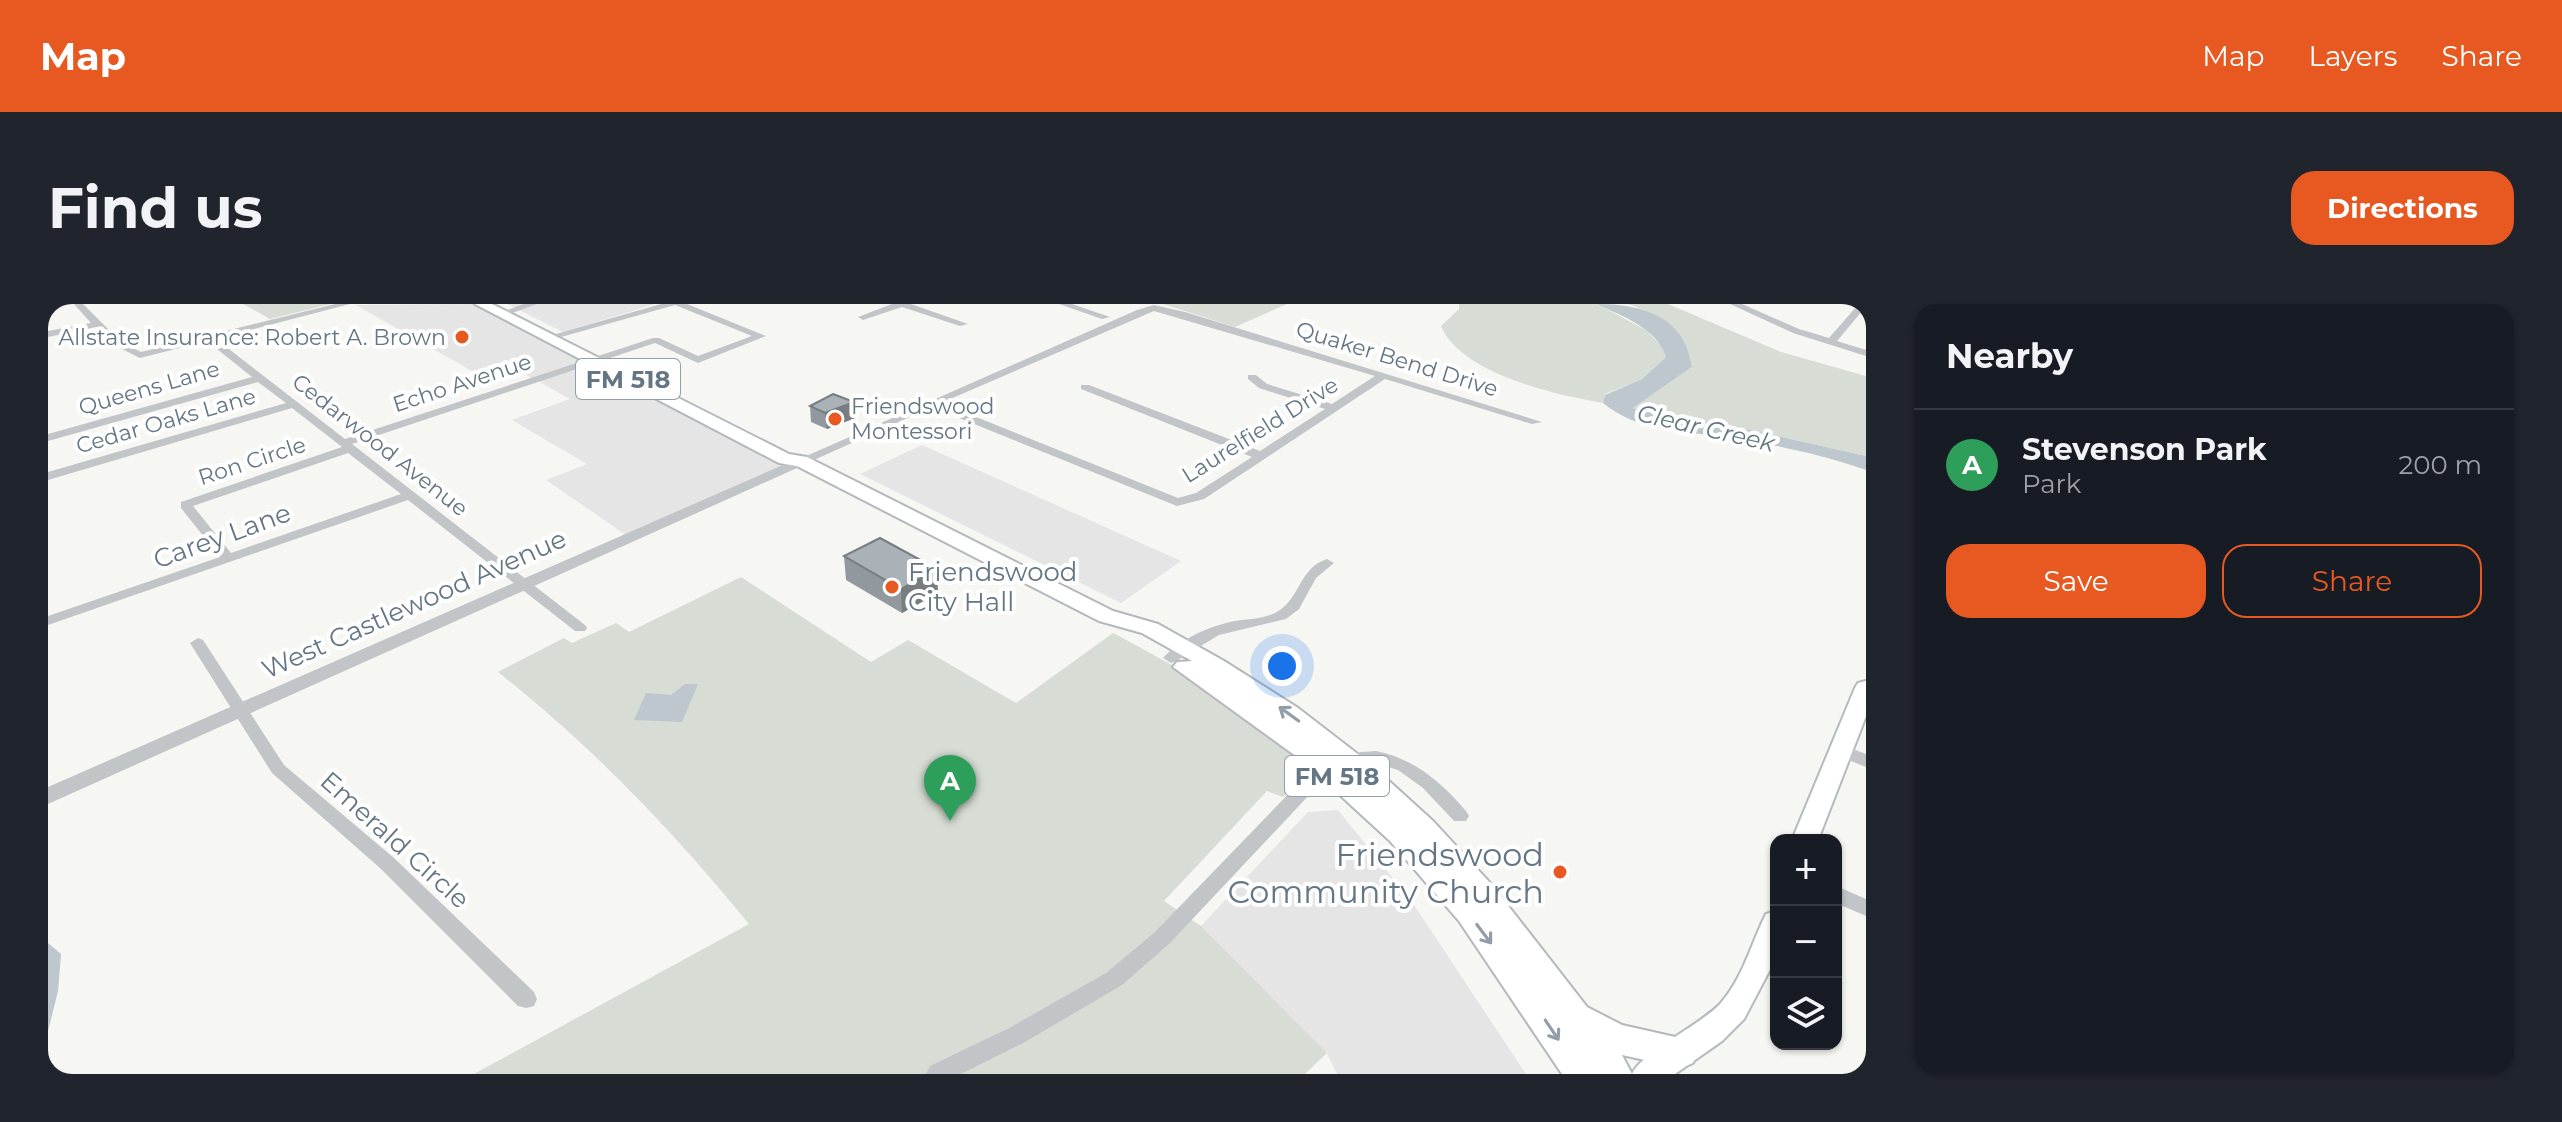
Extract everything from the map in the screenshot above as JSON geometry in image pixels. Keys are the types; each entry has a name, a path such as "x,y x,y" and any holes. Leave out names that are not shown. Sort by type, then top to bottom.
{"main road":[{"name":"FM 518","path":"482,304 505,309 561,334 599,359"},
{"name":"FM 518","path":"505,309 599,359 796,452 801,461 1107,616 1117,630 1178,653 1256,712 1341,766 1409,815 1482,893 1571,1010 1615,1074"},
{"path":"1807,834 1866,688"},
{"name":"FM 518","path":"1341,766 1429,864 1492,944 1582,1074"},
{"path":"1648,1074 1707,1033 1742,997 1770,935"},
{"path":"1571,1010 1615,1039 1681,1052"}],"street":[{"path":"78,304 133,354 148,354 346,304"},
{"path":"505,309 533,304"},
{"path":"561,334 671,304"},
{"name":"Echo Avenue","path":"348,445 656,340 698,360 761,336 679,304"},
{"path":"863,317 901,304 963,324"},
{"path":"1063,304 1105,317"},
{"path":"1734,304 1767,321 1866,353"},
{"path":"1843,304 1863,309"},
{"path":"801,461 1150,306"},
{"name":"Quaker Bend Drive","path":"1150,306 1536,422"},
{"path":"1830,343 1863,309"},
{"path":"619,318 639,328"},
{"path":"48,334 98,324"},
{"name":"Cedarwood Avenue","path":"210,339 580,628"},
{"name":"Laurelfield Drive","path":"931,403 1177,502 1200,496 1384,375"},
{"path":"1252,377 1275,390 1333,408"},
{"name":"Queens Lane","path":"48,438 260,378"},
{"path":"1085,387 1261,456"},
{"name":"Cedar Oaks Lane","path":"48,476 295,404"},
{"name":"Ron Circle","path":"228,558 185,505 348,445"},
{"name":"West Castlewood Avenue","path":"48,796 801,461"},
{"name":"Carey Lane","path":"48,621 411,495"},
{"path":"1178,653 1223,628 1274,618 1289,611 1299,598 1303,583 1327,563"},
{"name":"Emerald Circle","path":"198,643 278,769 387,863 526,999"},
{"path":"1842,751 1866,761"},
{"path":"938,1074 1017,1035 1114,979 1162,938 1306,787 1341,766 1364,758 1382,759 1416,774 1441,793 1460,816"},
{"path":"1842,897 1866,908"}],"shaded area":[{"path":"243,304 331,304 270,319"},
{"path":"473,304 782,462 780,466 626,535 546,480 587,464 512,420 570,399 503,362 472,371 356,305"},
{"path":"507,304 655,304 563,332"},
{"path":"1163,304 1287,304 1235,327"},
{"path":"1459,304 1597,304 1646,330 1663,348 1666,357 1642,379 1605,394 1603,403 1536,388 1489,369 1452,343 1441,326 1459,309"},
{"path":"1628,304 1668,304 1781,352 1866,376 1866,456 1715,422 1666,417 1633,408 1692,367 1685,344 1670,326 1651,313"},
{"path":"922,445 1181,561 1121,603 860,474"},
{"path":"741,577 871,662 908,640 1016,703 1113,633 1220,694 1276,733 1297,751 1310,768 1283,797 1267,791 1164,901 1201,926 1327,1053 1305,1074 474,1074 749,924 691,855 631,791 567,730 498,672 564,638 572,643 616,623 629,632"},
{"path":"1338,810 1412,902 1526,1074 1337,1074 1327,1053 1201,926 1308,812"}],"water":[{"name":"Clear Creek","path":"1597,304 1630,307 1659,316 1681,336 1688,350 1692,367 1633,408 1666,417 1715,422 1866,456 1866,470 1783,447 1648,425 1617,413 1603,403 1605,395 1642,379 1666,357 1647,330"},
{"path":"685,684 698,684 682,722 634,720 646,693 671,695"},
{"path":"48,943 61,954 58,991 48,1031"}],"building":[{"path":"833,394 854,402 825,413 810,406"},
{"path":"880,538 937,569 901,589 844,556"}],"place":[{"name":"Allstate Insurance: Robert A. Brown","path":"462,337"},
{"name":"Friendswood Montessori","path":"835,419"},
{"name":"Friendswood City Hall","path":"892,587"},
{"name":"Stevenson Park","path":"950,821"},
{"name":"Friendswood Community Church","path":"1560,872"}]}
